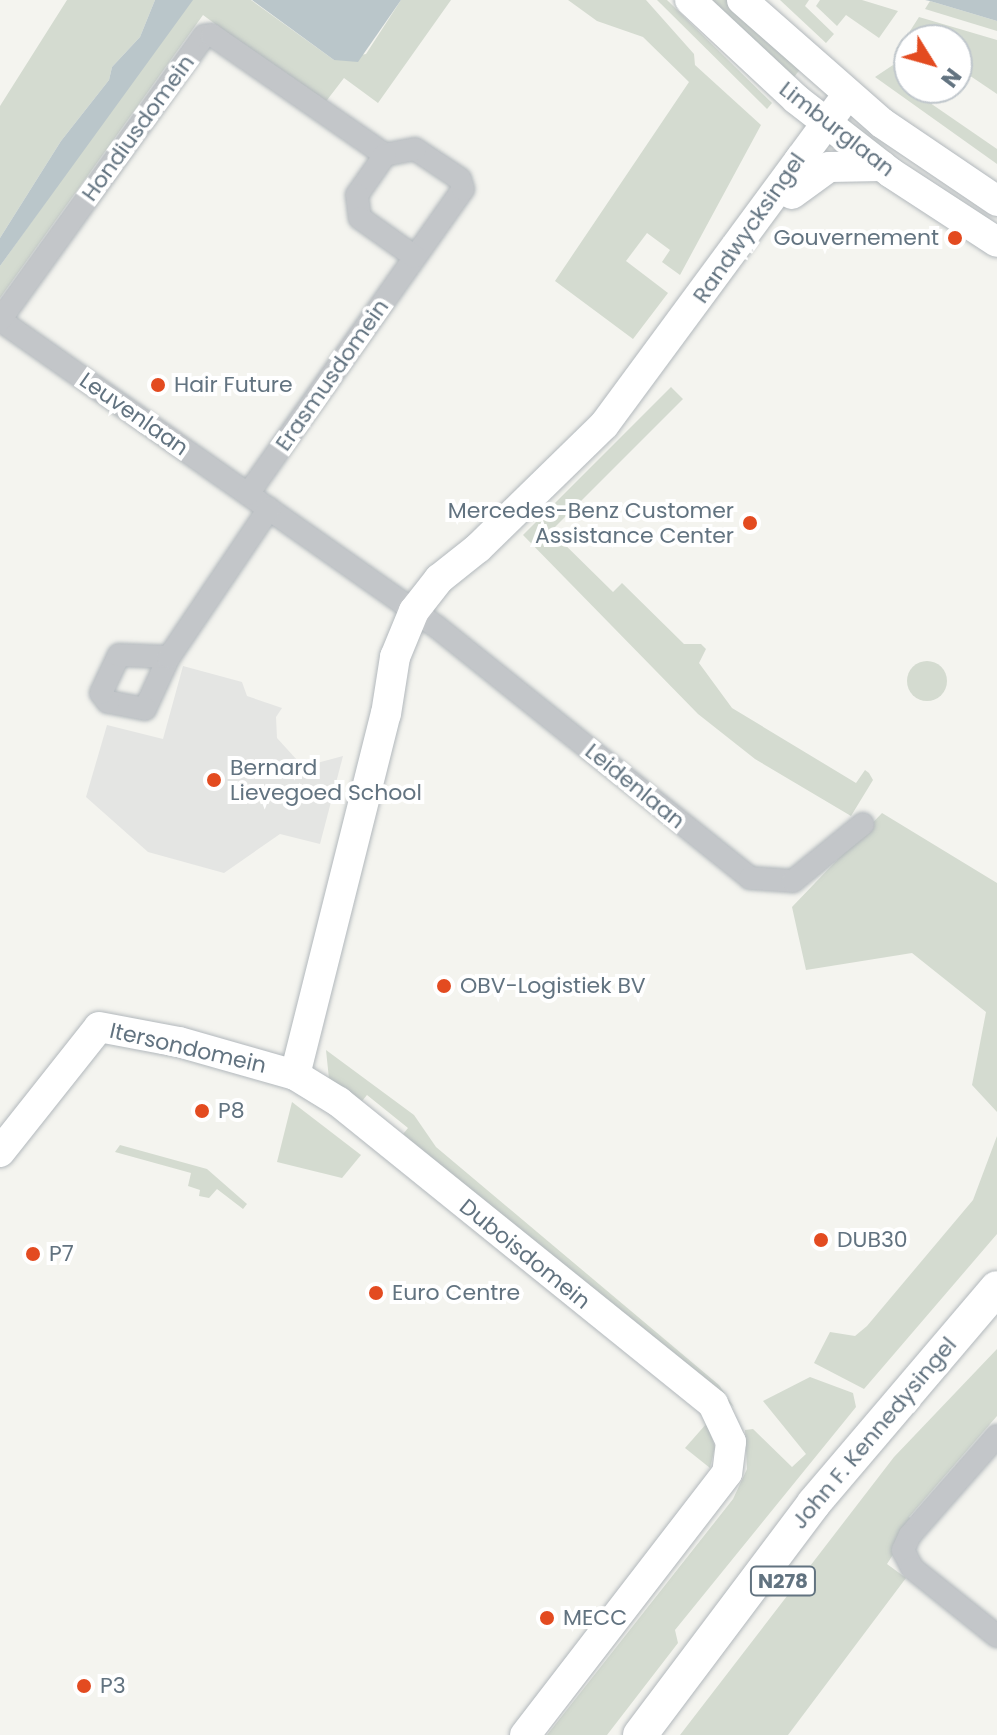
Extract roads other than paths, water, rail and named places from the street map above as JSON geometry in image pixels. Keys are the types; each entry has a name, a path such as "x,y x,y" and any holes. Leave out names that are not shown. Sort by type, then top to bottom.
{"main road":[{"name":"John F. Kennedysingel","path":"640,1735 681,1676 832,1482 997,1288"},
{"name":"John F. Kennedysingel","path":"668,1735 856,1488 997,1322"},
{"path":"615,1735 652,1690 681,1676"}],"street":[{"name":"Limburglaan","path":"690,0 831,127 882,166 997,242"},
{"name":"Limburglaan","path":"742,0 847,95 997,201"},
{"name":"Hondiusdomein","path":"0,320 204,36 212,35 385,155"},
{"name":"Randwycksingel","path":"302,1078 332,974 335,921 386,714 420,615 478,548 669,363 792,194 847,95"},
{"name":"Randwycksingel","path":"604,425 831,127"},
{"name":"Erasmusdomein","path":"248,494 463,189 460,179 415,149 385,155"},
{"path":"385,155 357,195 360,218 415,257"},
{"path":"792,194 829,167 882,166"},
{"name":"Leuvenlaan","path":"0,320 420,615"},
{"path":"169,657 269,509"},
{"name":"Leidenlaan","path":"420,615 750,878 793,881 863,824"},
{"path":"0,1131 90,1029"},
{"path":"0,1152 90,1029"},
{"name":"Itersondomein","path":"90,1029 179,1042 302,1078"},
{"name":"Duboisdomein","path":"302,1078 704,1396 725,1421 732,1451 727,1473 708,1504 525,1735"},
{"path":"997,1436 910,1535 904,1559 997,1636"}],"place":[{"name":"Gouvernement","path":"955,238"},
{"name":"Hair Future","path":"158,385"},
{"name":"Mercedes-Benz Customer Assistance Center","path":"750,523"},
{"name":"Bernard Lievegoed School","path":"214,780"},
{"name":"OBV-Logistiek BV","path":"444,986"},
{"name":"P8","path":"202,1111"},
{"name":"DUB30","path":"821,1240"},
{"name":"P7","path":"33,1254"},
{"name":"Euro Centre","path":"376,1293"},
{"name":"MECC","path":"547,1618"},
{"name":"P3","path":"84,1686"}]}
